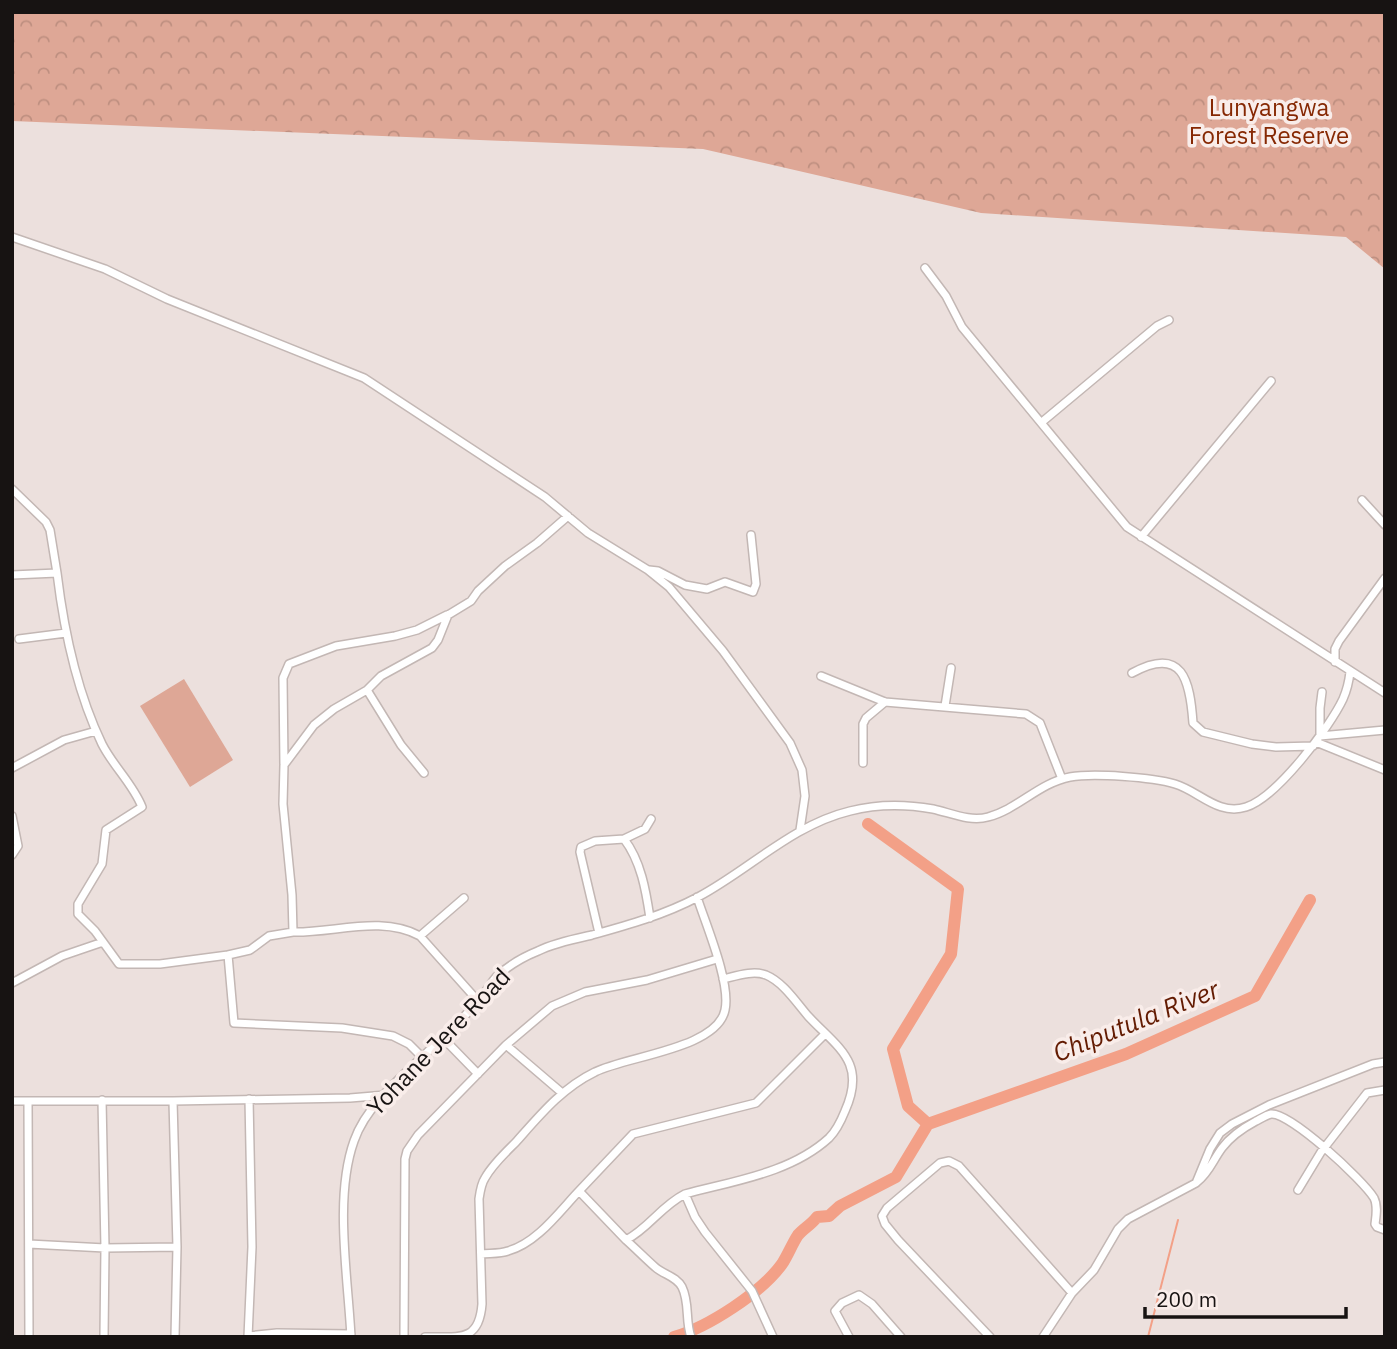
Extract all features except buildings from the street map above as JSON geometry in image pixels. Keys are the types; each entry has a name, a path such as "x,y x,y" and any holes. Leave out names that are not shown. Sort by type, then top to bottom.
{"street":[{"path":"12,237 105,269 167,299 364,378 545,497 588,533 648,570 669,587 723,651 790,743 802,770 805,796 800,830"},
{"path":"925,268 946,296 962,327 1127,527 1385,693"},
{"path":"1042,422 1157,326 1169,320"},
{"path":"1141,537 1271,381"},
{"path":"12,489 46,522 50,530 66,633 77,675 96,730 116,769 142,807 106,830 100,872 78,904 78,914 103,942 114,960 125,965 160,964 250,950 269,936 293,932 397,926 420,936 478,1001"},
{"path":"1362,500 1385,525"},
{"path":"293,932 283,804 283,678 289,664 336,646 417,630 448,615 471,601 505,566 568,516"},
{"path":"648,570 663,572 685,585 707,589 725,582 753,592 756,584 751,535"},
{"path":"12,575 57,573"},
{"path":"1335,662 1335,649 1339,641 1385,578"},
{"path":"284,765 314,725 334,709 367,690 381,676 432,648 448,615"},
{"path":"19,639 66,633"},
{"path":"1132,673 1153,663 1181,671 1189,686 1193,723 1203,732 1276,747 1385,730"},
{"path":"945,706 951,668"},
{"name":"Yohane Jere Road","path":"351,1335 344,1183 354,1140 373,1108 443,1038 497,977 519,960 554,945 650,918 697,897 721,884 800,830 840,813 889,804 930,808 968,818 984,818 1009,809 1034,792 1072,776 1150,778 1185,787 1206,801 1227,809 1244,808 1257,802 1304,758 1345,695 1350,671"},
{"path":"821,676 885,702 1011,712 1035,718 1040,723 1062,779"},
{"path":"367,690 401,746 424,773"},
{"path":"1316,741 1322,692"},
{"path":"863,763 863,724 866,718 885,702"},
{"path":"12,768 64,740 96,730"},
{"path":"1316,741 1385,770"},
{"path":"12,816 18,844 12,855"},
{"path":"599,933 581,847 595,841 625,839 645,829 651,819"},
{"path":"625,839 636,857 650,918"},
{"path":"425,1337 457,1336 477,1327 481,1312 478,1199 482,1184 491,1169 561,1092 596,1071 690,1042 709,1032 721,1021 726,1009 723,979 697,897"},
{"path":"420,936 464,898"},
{"path":"12,983 18,975 103,942"},
{"path":"228,955 234,1023 342,1028 393,1036 409,1044 423,1058"},
{"path":"404,1337 405,1166 407,1151 428,1124 506,1045 552,1006 568,998 647,980 717,959"},
{"path":"626,1240 638,1235 670,1202 685,1194 786,1166 813,1151 839,1126 850,1100 854,1077 847,1057 779,983 764,974 743,974 723,979"},
{"path":"481,1254 506,1252 522,1247 541,1231 633,1134 756,1103 825,1034"},
{"path":"443,1038 478,1074"},
{"path":"506,1045 561,1092"},
{"path":"1196,1182 1210,1149 1220,1133 1232,1124 1292,1095 1373,1064 1385,1062"},
{"path":"1298,1190 1325,1147 1367,1093 1385,1090"},
{"path":"12,1101 248,1100 386,1095"},
{"path":"102,1100 106,1248 104,1337"},
{"path":"248,1100 253,1247 248,1337 277,1333 351,1335"},
{"path":"28,1101 29,1337"},
{"path":"173,1101 177,1247 175,1337"},
{"path":"1043,1337 1072,1293 1094,1270 1118,1229 1128,1219 1205,1176 1233,1136 1269,1114 1280,1115 1291,1121 1325,1147 1375,1200 1381,1216 1375,1224 1385,1230"},
{"path":"990,1337 898,1240 882,1216 887,1208 940,1164 950,1161 959,1166 1072,1293"},
{"path":"579,1191 626,1240 658,1270 675,1279 683,1289 691,1337"},
{"path":"685,1194 699,1224 752,1291 773,1337"},
{"path":"29,1244 106,1248 177,1247"},
{"path":"849,1337 835,1311 842,1303 859,1295 872,1304 901,1337"}],"green space":[{"name":"Lunyangwa Forest Reserve","path":"12,12 1385,12 1385,269 1346,237 981,213 703,149 12,121"},
{"path":"184,679 233,760 190,787 140,706"}],"waterway":[{"name":"Chiputula River","path":"868,824 958,889 951,954 893,1049 908,1106 928,1124"},
{"name":"Chiputula River","path":"674,1337 718,1317 748,1297 773,1275 798,1235 817,1217 829,1216 840,1206 896,1177 928,1124 1126,1054 1255,996 1310,900"},
{"path":"1148,1337 1178,1220"}]}
